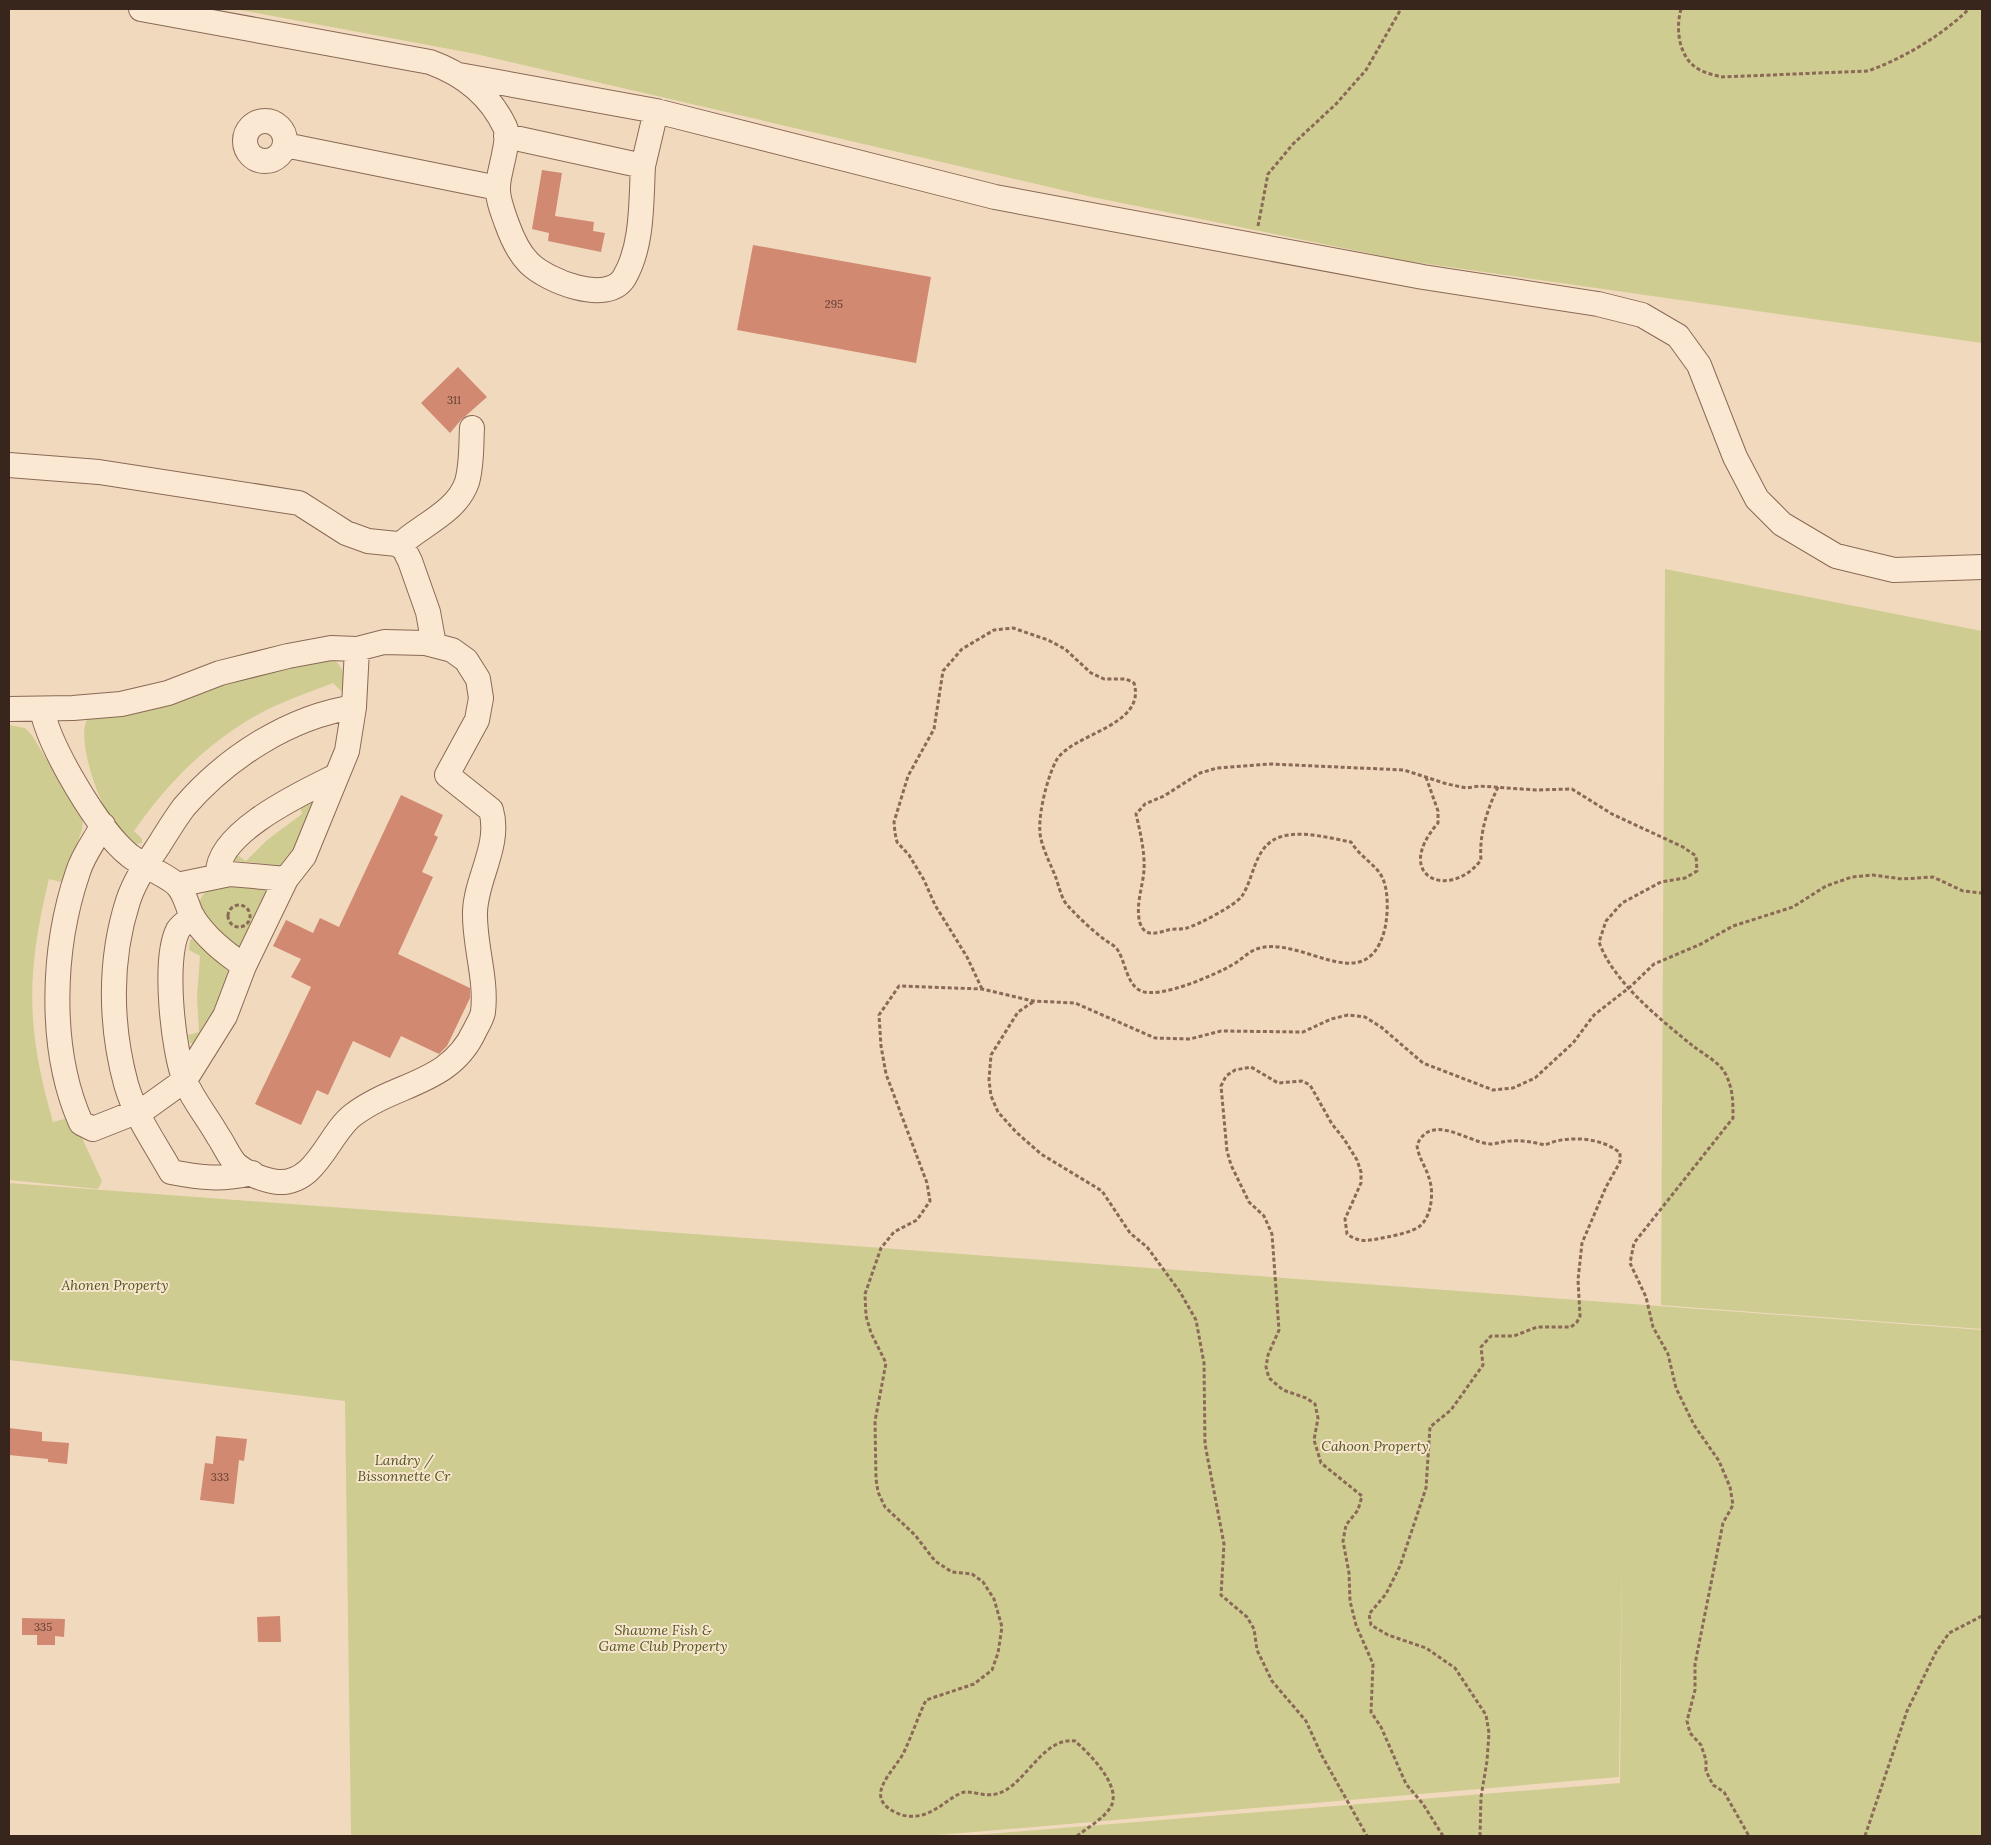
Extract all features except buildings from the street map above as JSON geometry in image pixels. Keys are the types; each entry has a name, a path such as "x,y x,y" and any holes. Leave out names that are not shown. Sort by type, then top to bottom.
{"lane":[{"path":"141,9 430,62 459,75 472,84 493,107 506,129 498,188 507,224 518,249 530,264 547,276 567,284 595,290 609,290 616,287 624,278 631,263 641,206 643,166 656,111"},
{"path":"459,75 656,111 994,197 1423,276 1598,304 1642,315 1678,336 1699,365 1739,465 1757,499 1782,524 1836,556 1894,570 1982,567"},
{"path":"506,136 643,166"},
{"path":"285,145 498,188"},
{"path":"9,465 99,472 299,503 352,535 368,541 400,545 449,508 462,492 469,469 472,428"},
{"path":"400,545 410,561 428,612 434,645"},
{"path":"9,709 121,704 168,694 220,673 280,657 331,648 357,649 384,642 434,645 452,650 466,660 478,679 481,698 477,720 447,775 484,803 491,810 493,817 490,848 478,888 475,911 483,993 483,1014 472,1037 456,1060 432,1077 380,1100 353,1115 313,1166 300,1176 288,1181 278,1182 265,1179 236,1165 185,1080 174,1027 171,984 176,936 182,924 193,918"},
{"path":"103,824 78,870 68,908 58,979 58,1030 71,1102 81,1123 93,1129 136,1113 158,1102 185,1080 225,1016 244,966 286,879 304,856 350,741 357,649"},
{"path":"252,1173 226,1178 203,1178 171,1172 136,1113 121,1060 115,1021 114,977 118,939 128,901 144,867 184,808 229,765 259,745 300,722 328,711 354,707"},
{"path":"42,709 48,731 82,794 122,850 144,867 177,885 230,874 286,879"},
{"path":"218,876 218,861 246,830 270,810 336,776"},
{"path":"177,885 193,918 211,940 244,966"}],"path":[{"path":"1254,246 1268,174 1293,144 1336,104 1366,70 1401,9"},
{"path":"1681,9 1677,23 1682,49 1689,61 1701,71 1721,77 1868,71 1888,64 1910,52 1957,20 1969,9"},
{"path":"982,989 967,957 935,905 924,880 909,855 897,842 894,822 908,776 934,730 943,671 962,649 994,630 1013,628 1048,640 1066,649 1091,674 1104,679 1126,679 1134,683 1136,690 1135,698 1123,716 1113,725 1081,742 1057,759 1044,792 1040,838 1066,904 1116,947 1135,987 1143,992 1156,993 1201,980 1233,965 1250,952 1267,947 1352,964 1364,962 1374,955 1380,944 1385,927 1386,903 1384,880 1376,868 1366,861 1351,842 1301,834 1279,838 1263,847 1241,897 1203,922 1186,929 1149,934 1140,922 1139,909 1145,868 1136,814 1145,804 1164,796 1200,773 1243,764 1395,769 1467,788 1572,789 1612,814 1683,847 1696,856 1697,871 1693,875 1661,882 1622,903 1606,921 1599,942 1610,966 1666,1024 1725,1071 1734,1096 1732,1118 1634,1243 1630,1263 1646,1297 1653,1326 1668,1354 1676,1388 1694,1425 1719,1461 1730,1487 1733,1505 1723,1523 1695,1664 1695,1690 1687,1721 1690,1733 1701,1746 1706,1760 1706,1771 1713,1785 1724,1792 1749,1836"},
{"path":"1426,777 1438,811 1438,823 1427,836 1421,851 1421,866 1426,876 1434,880 1458,877 1473,871 1481,860 1480,846 1483,825 1498,787"},
{"path":"1078,1836 1110,1808 1114,1798 1108,1778 1075,1741 1065,1740 1054,1745 1020,1778 997,1795 982,1796 969,1791 961,1792 930,1813 915,1817 901,1815 889,1809 882,1802 881,1793 887,1775 903,1755 926,1700 974,1684 992,1670 998,1653 1002,1627 994,1599 983,1582 972,1574 952,1572 935,1561 916,1535 885,1507 878,1492 875,1421 886,1363 871,1333 866,1316 866,1294 880,1248 894,1232 916,1220 930,1201 927,1182 886,1074 879,1015 899,986 982,989 1033,1001 1074,1003 1155,1038 1190,1039 1221,1031 1303,1032 1331,1019 1348,1015 1365,1017 1381,1027 1423,1063 1493,1090 1513,1088 1535,1078 1573,1043 1594,1015 1630,987 1654,964 1701,944 1733,926 1793,907 1826,886 1852,877 1872,875 1902,878 1933,877 1963,891 1982,893"},
{"path":"236,905 243,906 248,910 250,917 244,926 237,927 228,920 228,913 236,905"},
{"path":"1033,1001 1018,1012 991,1055 989,1080 994,1104 998,1112 1016,1132 1041,1154 1102,1191 1130,1234 1148,1247 1180,1292 1196,1320 1204,1363 1205,1444 1224,1544 1221,1595 1247,1617 1254,1629 1257,1650 1268,1673 1281,1693 1295,1706 1306,1721 1322,1756 1368,1836"},
{"path":"1443,1836 1423,1804 1406,1784 1381,1727 1371,1712 1373,1664 1356,1624 1350,1601 1349,1573 1343,1541 1346,1525 1358,1510 1362,1496 1321,1462 1314,1440 1318,1418 1315,1404 1306,1398 1282,1390 1269,1378 1266,1367 1279,1330 1272,1234 1264,1216 1249,1202 1244,1194 1227,1151 1221,1086 1226,1076 1242,1068 1251,1067 1278,1082 1302,1081 1310,1085 1316,1093 1332,1124 1357,1160 1361,1172 1360,1183 1344,1220 1347,1234 1354,1240 1364,1242 1389,1237 1420,1225 1428,1214 1432,1198 1431,1181 1417,1145 1420,1137 1427,1132 1452,1130 1476,1141 1492,1144 1509,1141 1545,1145 1556,1140 1575,1139 1612,1145 1620,1153 1620,1162 1606,1187 1582,1243 1578,1280 1580,1316 1577,1322 1571,1327 1537,1327 1514,1336 1491,1336 1481,1347 1483,1364 1451,1410 1430,1428 1426,1488 1400,1566 1386,1594 1369,1614 1371,1624 1379,1630 1426,1648 1455,1668 1486,1715 1489,1734 1481,1797 1480,1836"},
{"path":"1865,1836 1906,1711 1936,1652 1949,1633 1982,1616"}],"green space":[{"path":"235,9 1982,9 1982,343 1407,261 1092,197 476,54"},
{"path":"1665,569 1982,631 1982,1329 1661,1305"},
{"path":"335,659 347,677 344,694 333,683 266,710 229,733 198,757 170,785 146,815 134,831 142,839 142,843 137,844 114,822 100,798 88,761 84,735 85,724 89,717 212,688 264,672"},
{"path":"9,725 25,728 31,734 83,819 82,830 64,880 61,882 49,879 36,944 32,1001 38,1058 53,1122 68,1118 82,1138 102,1181 98,1189 9,1180"},
{"path":"310,798 314,805 288,862 283,866 230,860 234,853 246,861 267,840 302,814 299,802"},
{"path":"229,885 270,889 248,945 235,951 199,908 205,893"},
{"path":"194,938 232,975 225,992 196,1044 190,1043 188,1035 199,1032 197,998 200,956 189,950 190,940"},
{"path":"9,1183 1982,1330 1982,1836 962,1836 1620,1783 1622,1553 1619,1777 927,1836 351,1836 345,1401 9,1360"}],"park label":[{"name":"Ahonen Property","path":"115,1285"},
{"name":"Cahoon Property","path":"1375,1446"},
{"name":"Landry / Bissonnette Cr","path":"404,1468"},
{"name":"Shawme Fish & Game Club Property","path":"663,1638"}]}
